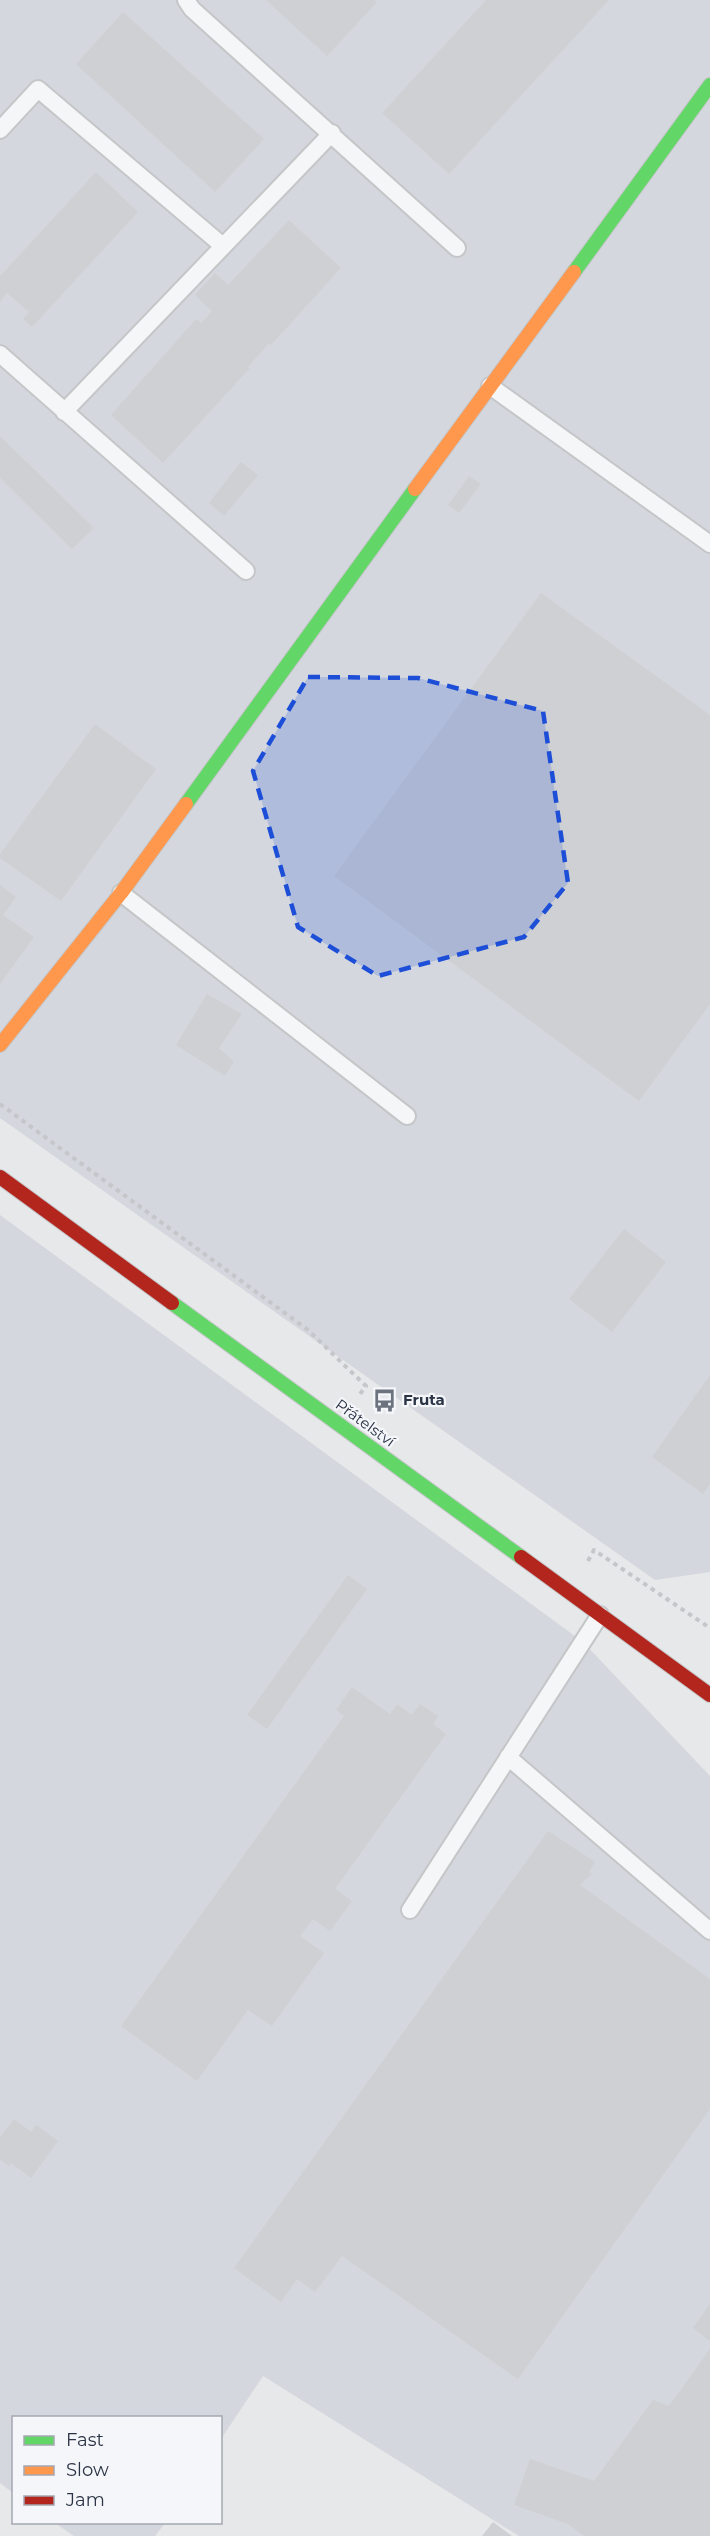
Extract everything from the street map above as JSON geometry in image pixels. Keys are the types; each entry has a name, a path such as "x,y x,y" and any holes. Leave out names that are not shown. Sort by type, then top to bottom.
{"street":[{"path":"0,1046 121,893 710,85"},
{"name":"Přátelství","path":"0,1177 710,1695"}],"lane":[{"path":"186,0 192,9 457,248"},
{"path":"0,130 38,89 223,246"},
{"path":"64,412 332,133"},
{"path":"0,354 246,571"},
{"path":"490,386 710,544"},
{"path":"121,893 407,1116"},
{"path":"410,1910 600,1615"},
{"path":"508,1757 710,1931"}],"path":[{"path":"0,1104 308,1330 366,1386 339,1425"},
{"path":"570,1593 594,1550 710,1628"}],"highlighted area":[{"path":"308,677 418,678 543,711 568,883 524,937 378,976 298,927 253,771"}],"shaded area":[{"path":"0,0 710,0 710,1572 655,1580 0,1118"},
{"path":"0,1215 583,1642 710,1776 710,2536 519,2536 263,2376 222,2438 222,2416 12,2416 12,2492 0,2483"},
{"path":"56,2524 164,2524 155,2536 74,2536"}],"building":[{"path":"266,0 375,0 377,2 327,56"},
{"path":"486,0 609,0 449,174 382,113"},
{"path":"123,12 264,139 215,192 76,64"},
{"path":"96,172 138,212 32,327 23,319 29,312 7,293 0,302 0,276"},
{"path":"289,220 341,268 271,345 269,343 248,367 250,368 163,463 111,415 196,319 201,323 212,311 195,295 215,273 228,285"},
{"path":"0,436 94,528 72,549 0,478"},
{"path":"241,462 258,475 224,516 209,503"},
{"path":"469,476 481,484 459,513 448,505"},
{"path":"541,593 710,715 710,1004 639,1101 334,876"},
{"path":"95,724 156,769 61,901 0,858 0,854"},
{"path":"0,885 16,897 3,915 34,937 0,984"},
{"path":"207,994 242,1014 219,1048 234,1062 225,1076 176,1045"},
{"path":"624,1229 666,1262 612,1332 569,1299"},
{"path":"710,1375 710,1484 703,1494 652,1457"},
{"path":"348,1575 367,1589 267,1729 247,1715"},
{"path":"352,1687 390,1714 397,1704 412,1715 420,1704 438,1716 433,1724 446,1734 335,1889 352,1901 330,1931 313,1919 300,1936 324,1953 272,2026 248,2010 197,2081 121,2026 344,1716 336,1710"},
{"path":"548,1831 595,1862 589,1872 592,1874 580,1885 710,1979 710,2109 518,2379 342,2256 315,2292 297,2279 281,2302 234,2268"},
{"path":"14,2119 31,2132 36,2125 58,2141 31,2178 11,2163 9,2166 0,2159 0,2137"},
{"path":"710,2304 710,2341 693,2328"},
{"path":"710,2349 710,2536 584,2536 568,2524 514,2505 530,2459 594,2481 653,2400 669,2406"},
{"path":"493,2522 512,2536 482,2536"}],"traffic: fast":[{"path":"574,272 710,85"},
{"path":"186,804 415,489"},
{"path":"172,1303 521,1557"}],"traffic: slow":[{"path":"415,489 574,272"},
{"path":"0,1045 121,893 186,804"}],"traffic: jam":[{"path":"0,1177 172,1303"},
{"path":"521,1557 710,1695"}],"place":[{"name":"Fruta","path":"385,1400"}]}
